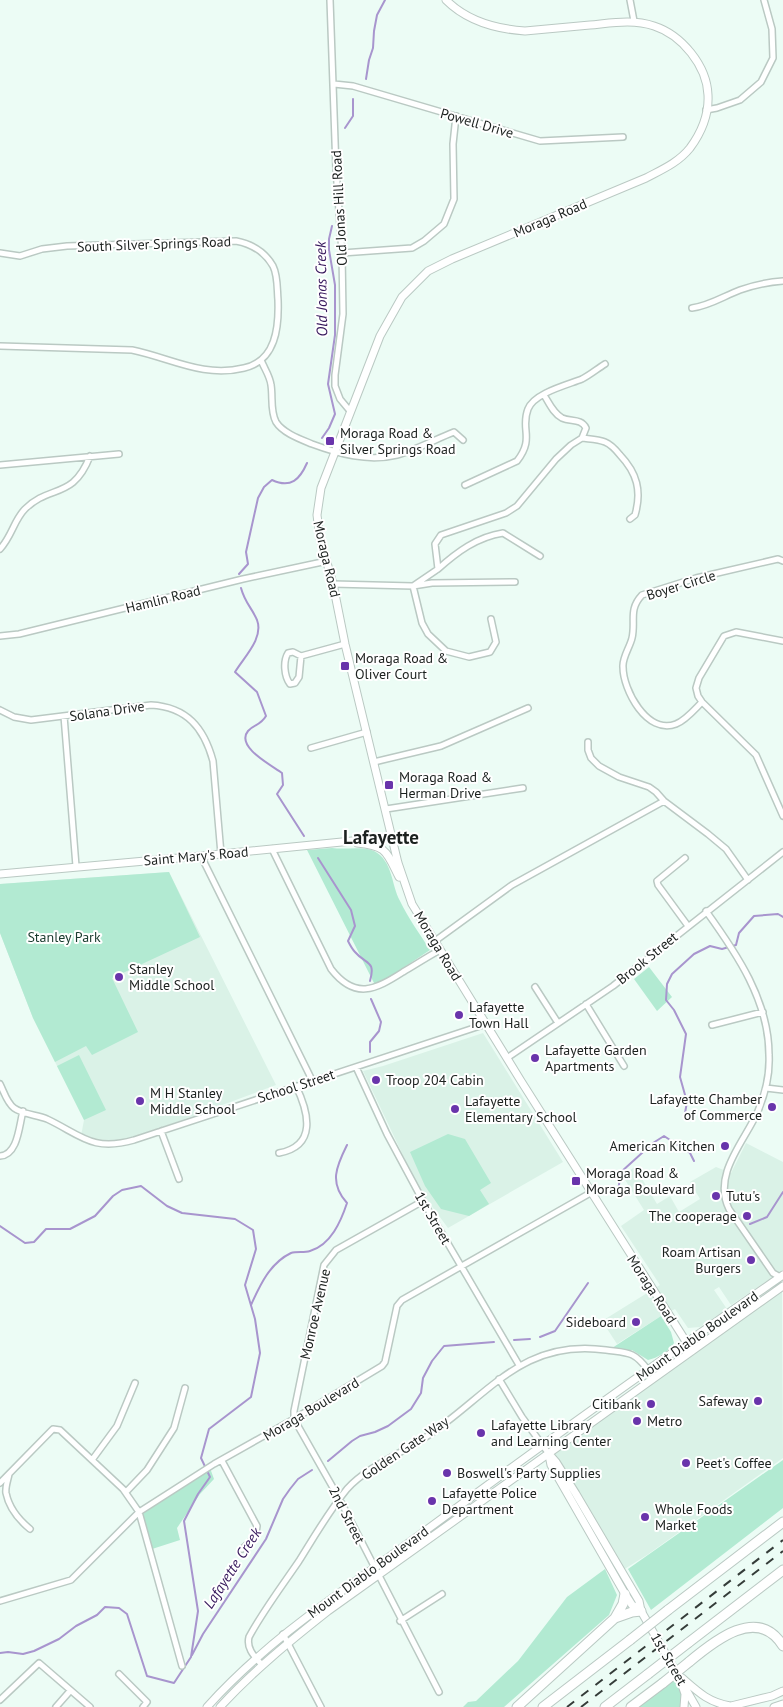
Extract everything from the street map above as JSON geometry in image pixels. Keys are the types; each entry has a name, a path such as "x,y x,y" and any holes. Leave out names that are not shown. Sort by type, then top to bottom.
{"highway":[{"path":"543,1707 783,1522"},
{"path":"605,1707 783,1570"},
{"path":"517,1707 615,1618 623,1604 625,1594"},
{"path":"615,1618 641,1611"},
{"path":"631,1707 689,1662 735,1630 756,1628 768,1631 783,1646"}],"main road":[{"name":"Moraga Road","path":"446,0 454,8 478,21 511,30 525,31 634,21 656,26 675,37 691,52 706,82 708,96 699,134 688,150 675,162 646,178 452,259 428,272 402,297 380,336 334,452 321,488 317,515 326,561 334,584 344,644 407,893 486,1024 692,1351"},
{"name":"Saint Mary's Road","path":"0,874 392,837"},
{"path":"342,841 381,848 391,860 407,893"},
{"name":"Mount Diablo Boulevard","path":"207,1707 256,1658 322,1604 542,1445 782,1277"},
{"name":"Mount Diablo Boulevard","path":"220,1707 288,1643 378,1575 783,1286"},
{"name":"1st Street","path":"549,1454 551,1465 625,1594 632,1605 641,1611"},
{"name":"1st Street","path":"549,1454 556,1462 639,1602 641,1611 696,1707"},
{"path":"574,1505 580,1507 582,1512 588,1515"},
{"path":"680,1678 701,1695 729,1707 772,1696 783,1691"},
{"path":"680,1678 685,1694 684,1707"},
{"path":"774,1707 783,1704"}],"street":[{"name":"Old Jonas Hill Road","path":"330,0 336,169 342,252 343,314 335,386 340,399 350,411"},
{"path":"630,0 634,21"},
{"path":"706,110 740,100 761,82 773,58 772,29 764,0"},
{"name":"Powell Drive","path":"334,84 353,86 540,140 623,137"},
{"path":"342,252 412,248 424,242 444,224 454,199 452,144 456,116"},
{"name":"South Silver Springs Road","path":"0,253 20,256 42,249 67,246 236,241 247,243 265,256 273,267 277,282 278,330 269,352 261,360"},
{"path":"692,308 702,307 742,289 771,282 783,282"},
{"path":"0,346 132,350 153,354 198,370 228,371 245,368 261,360 271,384 273,416 277,424 285,431 304,441 334,452 367,458 379,458 399,454 454,432 463,440"},
{"path":"465,485 517,461 523,454 527,444 528,410 531,404 552,390 583,378 605,364"},
{"path":"438,569 435,544 441,535 506,513 518,506 556,460 571,445 582,438 586,428 584,424 580,421 562,418 555,412 544,395"},
{"path":"582,438 606,442 616,450 632,469 639,494 636,515 630,520"},
{"path":"0,465 119,454"},
{"path":"0,549 8,540 20,514 38,499 68,487 77,480 90,456"},
{"path":"413,586 438,569 454,555 488,536 504,533 540,556"},
{"name":"Boyer Circle","path":"702,702 676,724 665,726 647,718 636,704 627,688 622,666 632,637 633,606 642,595 696,578 783,560"},
{"name":"Hamlin Road","path":"0,636 37,630 326,561"},
{"path":"334,584 413,586 432,583 516,582"},
{"path":"413,586 422,624 428,634 446,651 469,657 490,652 496,642 491,619"},
{"path":"783,641 736,632 724,636 699,678 696,688 702,702 756,755 783,816"},
{"path":"301,656 299,677 296,683 290,684 287,680 285,658 288,653 293,652 301,656 344,644"},
{"name":"Solana Drive","path":"0,710 23,720 157,705 170,708 195,723 204,736 213,761 221,854"},
{"path":"374,762 441,746 528,708"},
{"path":"64,716 76,866"},
{"path":"311,748 366,732"},
{"path":"588,742 591,758 599,766 619,777 649,787 726,849 748,880"},
{"path":"386,809 523,788"},
{"path":"435,941 512,885 664,801"},
{"path":"272,849 331,970 345,983 362,990 372,989 384,984 440,950"},
{"name":"Brook Street","path":"508,1058 650,958 782,853"},
{"path":"201,856 312,1080"},
{"path":"685,858 657,881 688,926"},
{"path":"706,912 736,954 749,977 763,1012 770,1055 766,1088 756,1115 729,1166 724,1192 729,1208 773,1273 782,1277"},
{"path":"535,987 558,1023"},
{"path":"586,1004 624,1066"},
{"path":"712,1026 763,1012"},
{"name":"School Street","path":"23,1111 46,1119 88,1141 102,1144 121,1144 486,1024"},
{"name":"1st Street","path":"356,1067 387,1134 423,1201 519,1365"},
{"path":"0,1084 12,1106 23,1111 13,1150 7,1155 0,1156"},
{"path":"279,1153 297,1147 306,1135 306,1113 296,1086"},
{"path":"766,1088 783,1090"},
{"path":"161,1131 179,1179"},
{"name":"Moraga Boulevard","path":"0,1601 71,1580 139,1512 382,1366 385,1362 398,1303 592,1192"},
{"name":"Monroe Avenue","path":"294,1420 294,1411 324,1265 336,1250 423,1201"},
{"name":"Golden Gate Way","path":"262,1666 248,1644 249,1637 340,1500 359,1478 427,1437 519,1365 543,1355 581,1348 629,1353 637,1356 648,1370"},
{"name":"1st Street","path":"499,1379 522,1417 549,1454"},
{"path":"92,1460 117,1426 135,1383"},
{"path":"126,1492 147,1470 174,1428 185,1388"},
{"name":"2nd Street","path":"294,1420 340,1500 400,1621 439,1692"},
{"path":"0,1483 53,1429 60,1430 126,1492 139,1512 182,1666"},
{"path":"222,1461 258,1526 257,1534 242,1549"},
{"path":"10,1473 6,1492 18,1519 30,1529"},
{"path":"400,1621 442,1594"},
{"path":"283,1634 321,1707"},
{"path":"0,1700 39,1663 90,1707"},
{"path":"119,1674 146,1702 143,1707"},
{"path":"56,1707 70,1691"}],"shaded area":[{"name":"Stanley Middle School","path":"169,872 276,1085 109,1145 81,1136 84,1120 33,1018 0,933 0,884"},
{"name":"Lafayette Elementary School","path":"483,1033 563,1162 448,1228 419,1189 363,1071"},
{"path":"746,1143 783,1162 783,1270 731,1305 719,1287 714,1290 727,1309 700,1327 688,1328 675,1309 617,1344 602,1321 660,1285 621,1226 644,1210 622,1175 635,1167 657,1204 670,1196 679,1212 700,1199 690,1182 716,1167 731,1173"},
{"path":"782,1290 783,1458 623,1570 552,1450"}],"green space":[{"path":"332,848 364,849 374,851 380,855 391,873 403,907 430,950 375,985 307,850"},
{"name":"Stanley Park","path":"169,872 200,937 112,978 138,1032 92,1055 86,1046 55,1062 33,1018 0,933 0,884"},
{"path":"649,967 672,997 657,1011 634,979"},
{"path":"79,1055 106,1110 84,1120 57,1066"},
{"path":"448,1134 465,1139 491,1183 480,1190 489,1204 469,1216 441,1209 425,1186 410,1152"},
{"path":"661,1316 671,1332 674,1343 663,1354 648,1360 632,1350 609,1350"},
{"path":"783,1460 783,1508 651,1610 628,1569"},
{"path":"210,1468 214,1479 200,1494 177,1528 180,1540 149,1550 139,1512"},
{"path":"605,1569 617,1595 609,1615 504,1707 463,1707 468,1702 476,1701 518,1661 567,1597"},
{"path":"678,1675 684,1707 638,1707"}],"waterway":[{"name":"Old Jonas Creek","path":"366,79 373,48 377,15 385,0"},
{"name":"Old Jonas Creek","path":"345,128 353,116 353,99"},
{"name":"Old Jonas Creek","path":"322,438 335,414 328,384 335,335 335,285 329,250 332,226"},
{"name":"Old Jonas Creek","path":"239,574 248,564 246,552 258,498 264,487 272,480 279,483 294,481 301,474 307,463"},
{"name":"Old Jonas Creek","path":"241,588 244,598 257,620 258,634 248,654 235,672 257,692 266,716 262,722 252,727 245,737 247,743 257,755 282,773 283,785 277,794 304,836"},
{"name":"Old Jonas Creek","path":"318,858 351,910 355,926 348,941 354,951 371,966 372,974 370,981"},
{"name":"Lafayette Creek","path":"685,1113 687,1102 680,1077 686,1034 674,1010 666,1000 667,984 672,974 694,954 710,946 722,949 736,945 739,933 754,916 778,914 783,917"},
{"name":"Old Jonas Creek","path":"370,1052 370,1042 379,1031 381,1022 371,999"},
{"name":"Lafayette Creek","path":"617,1197 621,1172 653,1143 664,1136 690,1153 694,1161"},
{"name":"Old Jonas Creek","path":"251,1305 262,1282 277,1263 291,1253 308,1252 317,1248 324,1244 334,1232 347,1203 341,1196 336,1182 337,1168 347,1145"},
{"path":"0,1226 25,1243 34,1242 46,1229 70,1229 95,1216 113,1196 122,1190 141,1186 167,1206 182,1213 235,1219 253,1230 256,1249 245,1285 255,1319 260,1353 251,1397 209,1429 201,1458 210,1477 198,1494 184,1521 198,1611 191,1657 174,1683 147,1676 127,1614 119,1608 105,1607 97,1615 76,1626 59,1639 34,1651 23,1654 0,1653"},
{"path":"750,1224 767,1217 783,1192"},
{"name":"Lafayette Creek","path":"540,1337 555,1331 588,1283"},
{"name":"Lafayette Creek","path":"514,1340 530,1339"},
{"name":"Lafayette Creek","path":"328,1461 352,1441 360,1436 388,1426 411,1409 421,1393 423,1378 432,1361 444,1346 494,1342"},
{"name":"Lafayette Creek","path":"192,1655 203,1634 266,1539 283,1499 298,1479 312,1470"}],"railway":[{"path":"567,1707 783,1540"},
{"path":"581,1707 783,1551"}],"place":[{"name":"Moraga Road & Silver Springs Road","path":"330,441"},
{"name":"Moraga Road & Oliver Court","path":"345,666"},
{"name":"Moraga Road & Herman Drive","path":"389,785"},
{"name":"Stanley Middle School","path":"119,977"},
{"name":"Lafayette Town Hall","path":"459,1015"},
{"name":"Lafayette Garden Apartments","path":"535,1058"},
{"name":"Troop 204 Cabin","path":"376,1080"},
{"name":"M H Stanley Middle School","path":"140,1101"},
{"name":"Lafayette Chamber of Commerce","path":"772,1107"},
{"name":"Lafayette Elementary School","path":"455,1109"},
{"name":"American Kitchen","path":"725,1146"},
{"name":"Moraga Road & Moraga Boulevard","path":"576,1181"},
{"name":"Tutu's","path":"716,1196"},
{"name":"The cooperage","path":"747,1216"},
{"name":"Roam Artisan Burgers","path":"751,1260"},
{"name":"Sideboard","path":"636,1322"},
{"name":"Safeway","path":"758,1401"},
{"name":"Citibank","path":"651,1404"},
{"name":"Metro","path":"637,1421"},
{"name":"Lafayette Library and Learning Center","path":"481,1433"},
{"name":"Peet's Coffee","path":"686,1463"},
{"name":"Boswell's Party Supplies","path":"447,1473"},
{"name":"Lafayette Police Department","path":"432,1501"},
{"name":"Whole Foods Market","path":"645,1517"}],"district":[{"name":"Lafayette","path":"381,837"}]}
